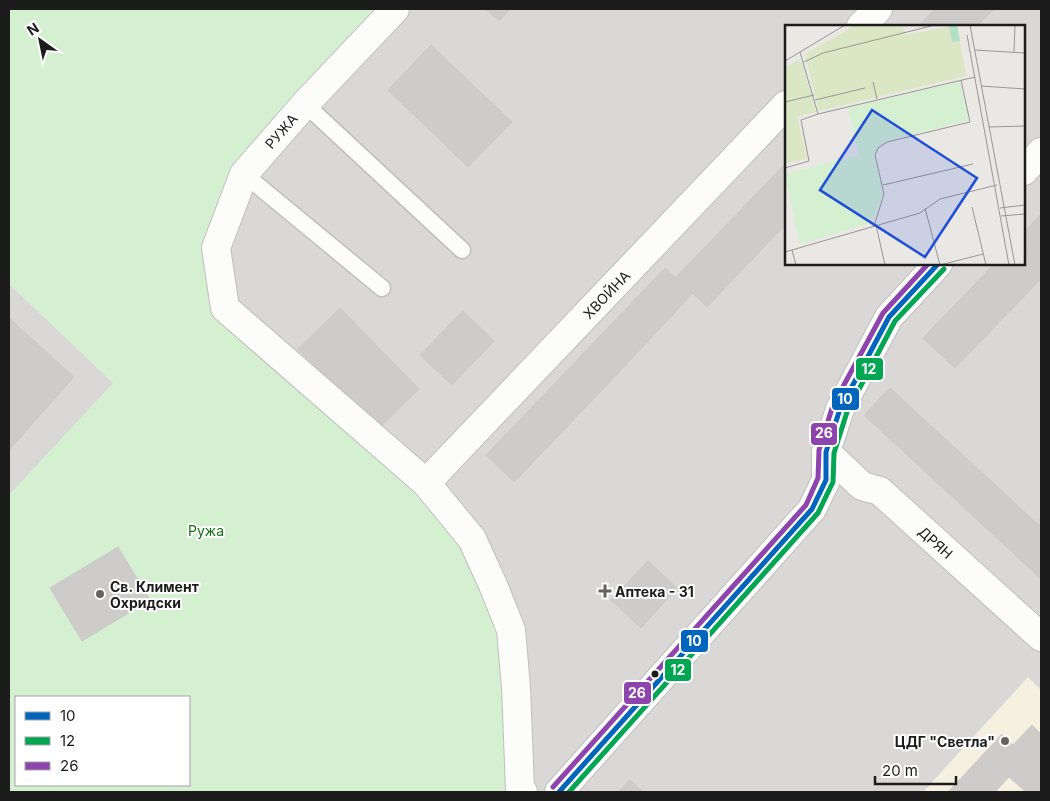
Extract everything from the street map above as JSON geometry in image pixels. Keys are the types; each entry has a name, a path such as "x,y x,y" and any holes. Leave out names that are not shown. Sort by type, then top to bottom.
{"street":[{"name":"РУЖА","path":"395,9 305,104 244,174 216,248 225,308 426,483 472,539 494,585 511,630 516,687 520,789 523,792"},
{"path":"862,25 878,9"},
{"name":"ХВОЙНА","path":"426,483 785,105"},
{"path":"1025,170 1041,152"},
{"path":"559,792 812,509 826,480 826,452 840,409 889,317 937,265"},
{"name":"ДРЯН","path":"826,452 862,486 880,491 1041,637"}],"lane":[{"path":"305,104 462,250"},
{"path":"244,174 382,288"}],"shaded area":[{"path":"9,9 1041,9 1041,792 9,792"},
{"name":"ЦДГ \"Светла\"","path":"1028,677 1041,690 1041,792 923,792"}],"green space":[{"name":"Ружа","path":"9,9 380,9 241,159 215,316 407,482 464,544 501,645 509,792 9,792 9,495 113,383 9,284"}],"building":[{"path":"486,9 510,9 499,21"},
{"path":"935,9 994,9 978,25 919,25"},
{"path":"431,45 512,122 468,167 388,90"},
{"path":"785,164 785,225 707,307 676,277"},
{"path":"1041,214 1041,264 1025,248 1025,231"},
{"path":"1025,248 1041,264 1041,279 955,368 923,338 993,265 1025,265"},
{"path":"665,268 693,293 606,386 578,359"},
{"path":"340,308 419,389 377,430 298,349"},
{"path":"463,311 494,341 452,385 420,355"},
{"path":"9,318 74,377 9,450"},
{"path":"578,359 606,386 514,482 486,455"},
{"path":"890,388 1041,527 1041,579 864,415"},
{"name":"Св. Климент Охридски","path":"118,547 150,600 82,641 50,588"},
{"path":"648,561 677,588 641,628 611,600"},
{"path":"1032,725 1041,734 1041,792 1026,792 1009,777 995,792 948,792 1002,734 1013,745"},
{"path":"630,780 643,792 618,792"}],"transit line":[{"name":"26","path":"553,787 806,505 818,478 819,450 833,405 883,313 927,265"},
{"name":"10","path":"559,792 812,509 826,480 826,452 840,409 889,317 937,265"},
{"name":"12","path":"569,792 818,513 833,482 834,453 847,412 895,321 944,269"}],"place":[{"name":"Аптека - 31","path":"605,591"},
{"name":"Св. Климент Охридски","path":"100,594"},
{"name":"ЦДГ \"Светла\"","path":"1005,741"}]}
